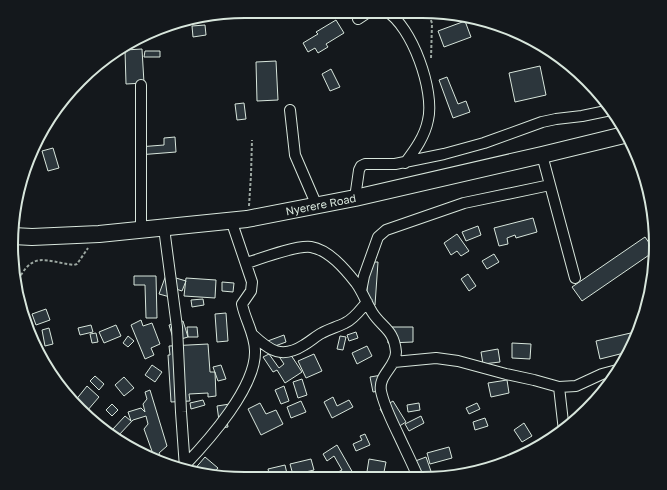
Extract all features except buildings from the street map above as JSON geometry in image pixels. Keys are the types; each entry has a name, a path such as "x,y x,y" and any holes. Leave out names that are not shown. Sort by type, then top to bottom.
{"main road":[{"name":"Nyerere Road","path":"18,236 99,234 239,220 355,198 542,156 621,136"}],"street":[{"path":"394,18 416,49 426,82 429,103 429,119 416,147 405,163"},
{"path":"141,230 142,85"},
{"path":"290,110 295,155 317,206"},
{"path":"355,198 359,170 361,166 365,164 405,163 484,143 542,122 605,111"},
{"path":"542,156 575,278"},
{"path":"361,291 364,276 378,237 386,230 464,203 550,185"},
{"path":"187,464 216,429 239,397 253,369 255,351 253,335 242,304 252,288 252,282 246,263 239,220"},
{"path":"164,228 177,327 185,464"},
{"path":"246,263 298,248 311,247 324,252 341,266 356,283 373,313 387,329 394,340 396,354 394,362 382,378 380,388 390,416 416,472"},
{"path":"253,335 269,349 283,352 294,350 305,345 329,329 346,323 353,318 367,302"},
{"path":"394,362 436,358 458,361 559,387 576,386 602,374 610,372"},
{"path":"591,379 604,380"},
{"path":"559,387 563,423"}],"path":[{"path":"426,82 430,64 432,23 430,18"},
{"path":"239,220 251,175 252,140"},
{"path":"20,276 24,269 34,262 53,260 77,264 99,234"}]}
